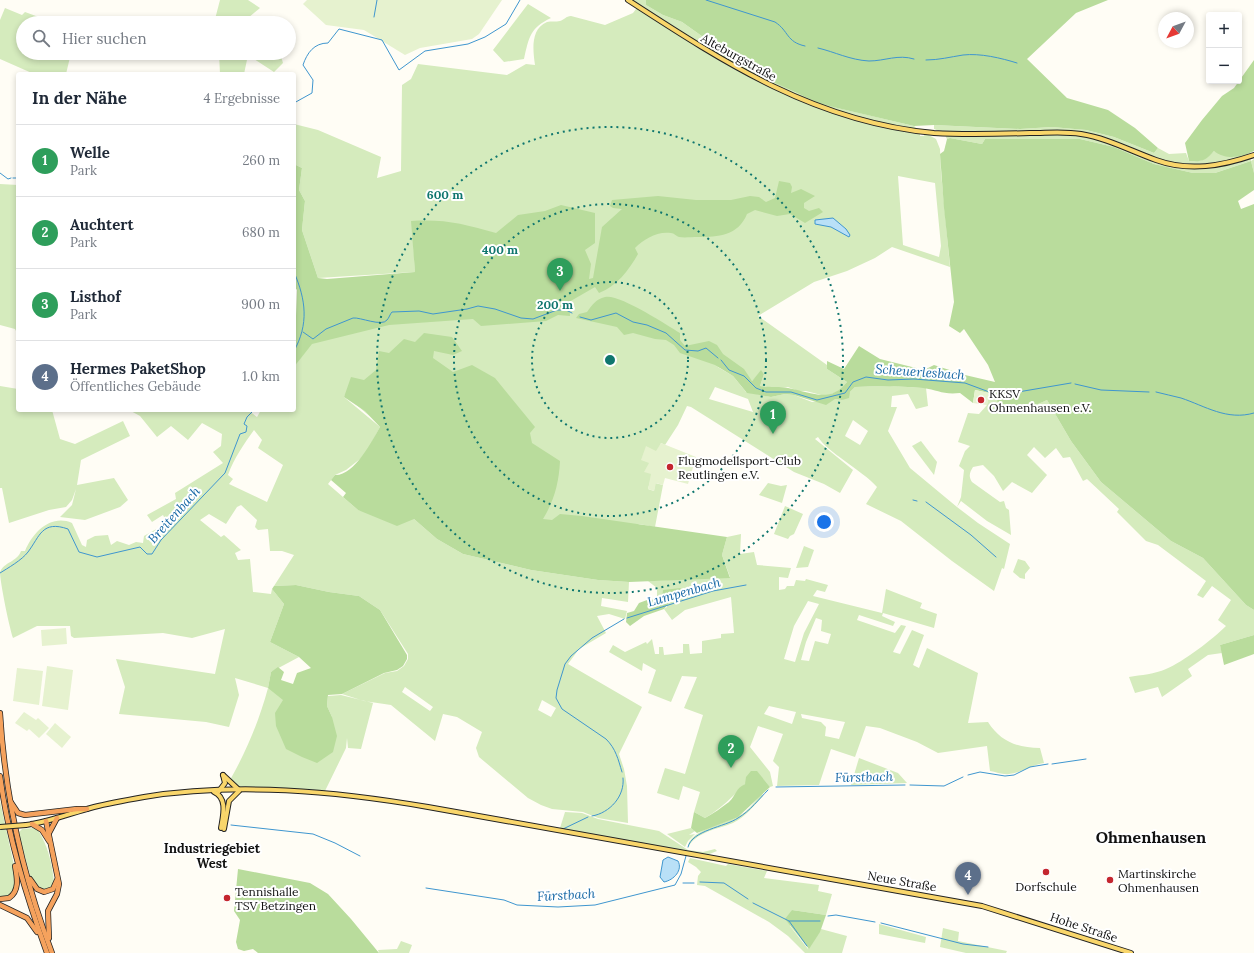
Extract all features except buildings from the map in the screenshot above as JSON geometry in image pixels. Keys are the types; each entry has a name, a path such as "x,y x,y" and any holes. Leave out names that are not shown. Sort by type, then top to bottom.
{"highway":[{"path":"0,713 2,755 8,796 23,865 52,953"},
{"path":"0,776 6,818 15,858 47,953"},
{"path":"8,796 16,810 24,815 37,815 87,809"},
{"path":"49,834 57,818"},
{"path":"46,821 59,884 57,894 50,906 47,916 49,946"},
{"path":"32,824 44,833 50,845"},
{"path":"0,899 9,898 16,891 17,879 15,858"},
{"path":"23,865 32,884 39,891 47,892 53,889 58,876"},
{"path":"0,904 27,918 44,943"}],"main road":[{"name":"Alteburgstraße","path":"628,0 698,46 754,78 804,101 848,116 889,126 933,133 1080,134 1118,144 1156,160 1184,167 1229,163 1254,155"},
{"path":"212,791 220,795 223,802 223,828 229,801 239,790 223,774 225,783 219,791"},
{"name":"Neue Straße","path":"0,827 32,824 87,809 144,797 239,790 318,793 394,802 982,906 1031,920"},
{"name":"Hohe Straße","path":"1031,920 1131,953"}],"green space":[{"path":"220,0 248,0 260,8 250,16 216,16"},
{"path":"307,0 502,0 479,34 472,39 420,48 405,55 364,30 326,25 303,4"},
{"path":"628,0 646,0 646,5 663,15 682,22 737,61 796,93 834,107 914,126 920,131 920,136 924,136 925,133 936,139 940,149 950,267 892,247 875,258 847,271 814,282 758,316 827,365 827,369 847,382 840,391 825,396 806,391 798,391 788,387 774,388 760,386 764,374 761,371 752,381 716,366 733,376 746,392 771,397 785,394 794,395 812,402 835,399 842,400 855,387 890,386 926,388 928,406 916,409 908,394 892,396 891,407 897,407 888,431 910,468 978,523 1010,544 1004,569 1002,568 994,591 952,561 901,521 866,504 877,487 863,474 829,449 818,437 815,439 853,470 840,493 824,484 794,472 691,407 687,406 678,425 665,445 661,443 648,489 654,491 655,483 663,485 655,527 639,524 571,572 380,425 345,395 344,397 380,427 365,455 346,470 335,475 328,484 358,510 414,519 437,539 463,554 531,570 598,580 629,582 628,602 602,598 601,606 627,611 625,619 609,614 597,616 606,633 579,649 568,664 642,707 619,754 624,769 627,786 628,823 598,818 583,812 552,809 528,798 479,757 476,748 482,732 457,717 443,714 435,741 391,705 366,701 373,703 361,749 348,748 347,738 346,748 325,791 268,787 240,788 230,780 242,758 257,724 268,688 235,678 239,695 229,727 206,722 119,714 125,687 116,659 215,674 225,629 192,638 163,633 74,638 71,636 70,626 37,626 13,638 1,585 0,572 4,566 17,558 21,551 25,551 28,544 38,531 44,526 57,521 72,523 82,545 86,547 87,540 95,536 108,535 111,545 117,541 129,545 136,542 143,543 144,536 167,523 163,515 152,522 147,515 176,499 175,493 223,463 213,452 221,446 222,434 202,423 188,440 171,426 157,437 140,416 133,412 251,412 257,417 260,412 296,412 296,364 301,357 325,300 417,274 412,221 415,272 318,278 302,230 305,201 299,190 302,168 296,165 296,124 318,130 381,157 377,178 401,171 402,85 411,79 418,64 507,75 526,64 535,65 533,47 535,35 542,25 547,22 560,21 571,16 605,25 633,13 636,9 642,9","holes":["898,176 935,183 941,246 939,257 903,245","715,387 748,399 753,412 709,399","853,420 868,431 860,445 845,436","254,430 262,440 258,448 283,465 267,502 229,484 233,479 228,475 230,469","241,505 257,520 255,527 258,530 268,529 270,551 282,551 294,555 274,586 296,585 329,592 359,596 380,610 408,654 408,659 404,666 397,671 385,673 342,694 360,700 341,695 328,696 327,706 332,717 268,688 271,672 299,657 270,642 284,604 272,589 271,594 253,592 250,559 238,560 235,553 241,550 224,535 221,537 200,520 209,514 226,524 237,507","405,687 433,707 430,711 402,692","542,700 556,708 551,717 538,710"]},
{"path":"646,0 1108,0 1076,13 1027,59 1067,98 1108,110 1135,128 1158,148 1154,153 1114,137 1086,130 1052,127 1020,129 934,125 914,126 833,107 816,102 769,80 737,61 682,22 663,15 646,5"},
{"path":"528,4 551,18 539,26 532,34 527,45 524,59 504,62 493,50"},
{"path":"5,8 22,15 25,12 36,16 16,16 16,60 69,60 66,72 29,72 0,59 0,20"},
{"path":"219,60 247,60 244,72 220,72"},
{"path":"256,60 282,60 283,63 274,72"},
{"path":"1254,60 1254,151 1244,155 1228,157 1214,151 1203,160 1189,161 1185,143 1222,96 1234,88 1237,84 1242,84 1242,77"},
{"path":"934,125 1020,129 1052,127 1086,130 1114,137 1154,153 1158,148 1169,154 1186,153 1189,161 1203,160 1214,151 1230,157 1249,154 1251,161 1215,173 1193,173 1154,164 1114,147 1080,139 985,139 982,144 950,138 947,139 944,133 934,129"},
{"path":"950,138 982,144 985,139 1080,139 1114,147 1154,164 1193,173 1215,173 1251,161 1254,173 1254,190 1238,201 1241,209 1254,204 1254,610 1246,605 1203,558 1171,541 1101,482 1071,441 1047,400 1035,406 1012,412 998,410 997,395 988,397 989,393 975,390 973,403 960,393 945,393 914,387 855,387 850,392 849,398 842,400 835,399 826,405 794,395 785,394 771,397 747,393 733,376 715,365 680,353 674,345 666,340 655,339 633,333 624,335 617,327 576,318 579,314 587,312 599,299 611,297 642,310 680,333 680,340 685,346 709,341 717,345 723,354 744,369 752,381 761,370 764,374 760,386 785,387 812,394 827,395 841,389 847,382 827,369 827,361 844,369 859,346 880,359 924,370 934,365 965,375 995,382 988,365 964,329 960,333 949,326 954,302 940,154 944,151 947,139"},
{"path":"1254,159 1254,173 1251,161"},
{"path":"296,165 302,168 299,190 305,201 302,230 318,278 327,279 415,272 411,221 454,223 496,233 518,215 545,211 561,205 595,213 595,243 585,250 591,264 589,279 593,278 602,227 622,209 613,208 610,206 612,200 658,196 696,200 731,200 750,196 759,197 766,202 775,198 779,181 790,183 792,187 791,193 801,189 815,196 804,203 804,208 809,211 819,208 823,212 805,223 790,214 777,216 755,210 747,214 743,221 733,231 720,236 679,237 672,233 661,233 651,236 635,248 638,254 617,282 599,293 595,287 569,302 570,316 558,315 546,321 481,326 473,319 389,325 312,344 296,364"},
{"path":"0,184 16,185 16,331 15,329 0,325"},
{"path":"424,333 452,337 462,351 453,355 434,351 433,358 453,372 472,365 495,378 535,427 530,433 532,443 560,461 555,492 543,519 552,520 560,514 582,516 727,537 722,555 730,578 629,582 598,580 531,570 463,554 437,539 414,519 397,526 358,510 343,497 346,493 331,480 335,475 342,474 349,470 362,457 380,427 365,411 344,397 351,377 364,380 376,370 379,351 389,353 404,339 415,342"},
{"path":"0,386 16,389 16,412 53,412 60,439 75,444 123,421 130,436 81,460 77,485 114,478 128,500 120,507 85,520 60,517 72,505 76,489 72,500 66,507 49,510 9,523 2,488 0,488"},
{"name":"KKSV Ohmenhausen e.V.","path":"975,390 989,393 987,405 973,403"},
{"path":"997,395 1029,408 1047,400 1071,441 1101,482 1171,541 1203,558 1246,605 1254,610 1254,635 1220,645 1222,653 1208,655 1188,669 1192,676 1162,697 1158,687 1135,693 1129,677 1162,671 1173,666 1198,650 1226,626 1218,620 1231,600 1212,586 1203,598 1197,595 1206,581 1158,545 1146,541 1117,512 1119,509 1087,479 1083,481 1070,457 1063,458 1056,448 1045,458 1034,447 1027,455 1047,475 1032,493 1012,482 1003,491 994,476 983,465 973,467 970,472 972,482 1000,502 1004,501 1006,508 1009,510 1011,535 987,521 961,501 957,507 961,497 964,470 959,466 965,451 970,446 958,442 968,413 979,414 987,405 988,397"},
{"path":"921,441 937,462 934,475 912,446"},
{"name":"Flugmodellsport-Club Reutlingen e.V.","path":"661,443 696,457 688,484 665,478 663,485 656,483 654,491 648,489 651,474 644,472 649,463 641,460 646,446 656,451"},
{"path":"768,483 781,486 787,485 782,503 759,495"},
{"path":"785,506 803,514 794,534 788,539 774,534"},
{"path":"741,534 740,554 754,552 757,565 791,568 788,578 779,577 779,590 785,589 787,586 794,586 796,580 805,581 806,579 828,585 825,592 817,590 813,596 882,613 886,589 922,603 920,608 937,614 934,628 883,613 882,616 895,622 893,626 859,615 857,620 895,633 901,625 906,626 893,652 900,654 912,630 924,635 913,665 919,668 927,648 978,673 968,723 988,722 998,734 1010,742 1024,747 1040,748 1044,763 1022,771 1007,774 990,771 987,746 938,753 917,742 880,728 866,726 855,757 831,749 819,785 777,786 779,767 773,761 783,734 758,726 750,747 770,772 773,786 770,787 757,772 726,802 705,818 694,812 700,792 683,786 679,800 657,793 665,768 685,774 703,715 684,708 697,677 682,676 671,702 648,693 656,670 643,663 642,671 609,652 613,645 625,652 646,642 647,644 652,639 655,654 659,654 659,647 663,647 664,655 683,653 683,644 689,644 690,654 702,653 702,641 721,638 721,634 734,633 731,597 685,610 672,620 664,609 667,607 667,600 678,592 662,599 657,598 657,588 648,581 730,577 722,555 727,537","holes":["808,601 819,604 804,633 795,662 784,659 794,626","816,618 822,620 821,631 831,634 828,644 815,641 809,661 801,660 806,642","769,706 796,712 792,724 764,714","801,714 845,722 839,739 825,736 826,727 821,722 802,718"]},
{"path":"804,546 814,550 808,567 796,568"},
{"path":"1018,559 1025,561 1030,568 1025,574 1025,579 1020,578 1013,572"},
{"path":"296,585 329,592 359,596 380,610 407,655 407,659 403,666 397,670 384,673 342,694 328,695 327,706 332,717 337,736 333,752 317,763 286,749 276,726 275,713 283,700 268,688 271,672 278,667 284,672 281,680 293,684 297,673 311,668 299,657 270,642 284,604 272,589 274,586"},
{"path":"681,588 667,600 668,604 664,609 644,616 630,626 626,622 627,613 634,611 639,603 647,600 662,599 663,590"},
{"path":"66,628 67,644 42,646 41,630"},
{"path":"1254,635 1254,654 1224,665 1220,645"},
{"path":"47,666 73,670 68,710 42,706"},
{"path":"17,668 43,671 39,705 13,701"},
{"path":"24,712 36,720 38,718 49,728 39,738 29,729 27,731 15,723"},
{"path":"55,723 71,737 62,748 46,734"},
{"path":"859,758 898,773 907,783 851,785"},
{"path":"751,771 757,771 770,787 738,817 697,833 691,828 694,812 705,818 729,802 739,788 745,784 746,777"},
{"path":"762,794 763,796 741,818 733,823 701,835 691,843 688,848 690,841 695,836 702,831 745,812"},
{"path":"0,801 17,879 15,893 0,899"},
{"path":"565,812 582,813 598,819 659,831 688,850 703,852 715,849 717,851 707,855 562,830 560,828"},
{"path":"33,828 38,830 47,848 51,861 54,882 49,890 39,889 31,878 20,839 19,832 22,829"},
{"path":"691,828 695,831 689,835 695,834 688,841 685,847 667,834"},
{"path":"690,858 726,866 728,864 767,871 764,878 819,885 818,891 832,894 826,915 792,910 790,926 808,949 821,929 847,936 842,953 805,953 788,936 769,922 705,886 697,885 698,876 701,872 688,862"},
{"path":"238,869 310,883 328,894 379,953 258,953 253,949 244,951 238,949 236,942 240,920 234,911"},
{"path":"792,910 826,915 820,932 809,949 785,919"},
{"path":"879,924 926,937 925,943 879,934"},
{"path":"943,928 959,932 958,941 1007,951 1006,953 966,953 940,947"},
{"path":"401,941 412,945 409,953 379,953 378,950 397,949"}],"water":[{"path":"833,218 846,229 850,235 849,237 831,227 815,224 815,220"},
{"path":"668,857 678,861 679,868 674,877 664,882 660,877 663,860"}],"waterway":[{"path":"374,17 377,0"},
{"name":"Breitenbach","path":"296,102 312,93 313,80 303,65 307,56 315,47 323,43 328,43 339,29 382,40 399,70 425,51 468,44 485,37 506,24 520,0"},
{"path":"706,0 775,22 780,25 794,42 805,46"},
{"path":"818,48 849,58 869,61 902,57 914,59"},
{"path":"926,60 963,55 983,55 1017,63"},
{"path":"0,173 8,179 11,178"},
{"name":"Breitenbach","path":"296,277 301,292 304,312 302,331 296,347"},
{"name":"Scheuerlesbach","path":"303,332 313,339 326,329 353,318 384,322 392,312 419,311 433,314 478,306 495,309 521,318 533,319 557,310 566,310 572,313"},
{"name":"Scheuerlesbach","path":"580,317 591,320 616,313 633,322 647,325 666,333 685,350 698,351 706,348 718,358"},
{"name":"Scheuerlesbach","path":"721,360 729,370 744,376 756,388 766,392 791,392 817,400 845,393 853,382 866,377 888,380 914,379 965,383 992,393"},
{"name":"Scheuerlesbach","path":"1018,392 1071,383"},
{"name":"Scheuerlesbach","path":"1075,384 1101,390 1149,392"},
{"name":"Scheuerlesbach","path":"1156,392 1181,398 1225,414 1244,415 1254,413"},
{"name":"Breitenbach","path":"0,573 22,558 28,552 39,535 47,528 52,527 68,529 79,552 97,557 140,547 147,554 152,554 161,540 225,473 240,434 246,432 247,426 244,424 247,417 252,412"},
{"path":"913,500 917,501"},
{"path":"926,502 971,535 996,557"},
{"name":"Lumpenbach","path":"627,618 713,591 746,585"},
{"name":"Lumpenbach","path":"622,772 616,754 606,739 562,709 556,698 565,664 571,656 592,638 624,619"},
{"name":"Fürstbach","path":"1052,764 1086,759"},
{"name":"Fürstbach","path":"968,775 980,772 1005,776 1014,775 1030,767 1048,764"},
{"name":"Fürstbach","path":"910,785 944,786 963,777"},
{"name":"Lumpenbach","path":"592,816 605,811 615,803 622,791 623,778"},
{"name":"Fürstbach","path":"776,787 905,785"},
{"name":"Fürstbach","path":"688,847 691,841 702,833 732,821 742,815 768,790"},
{"name":"Lumpenbach","path":"563,829 588,817"},
{"path":"231,825 313,834 360,856"},
{"name":"Fürstbach","path":"426,888 504,900 517,905 558,907 595,905 675,885 681,874 686,856"},
{"path":"700,882 724,883 748,899"},
{"path":"683,883 694,883"},
{"path":"753,903 789,921 807,946"},
{"path":"828,916 836,915 875,922"},
{"path":"789,921 820,921"},
{"path":"881,923 963,944 988,947"}],"place":[{"name":"Listhof","path":"560,291"},
{"name":"KKSV Ohmenhausen e.V.","path":"981,400"},
{"name":"Welle","path":"773,434"},
{"name":"Flugmodellsport-Club Reutlingen e.V.","path":"670,467"},
{"name":"Auchtert","path":"731,768"},
{"name":"Dorfschule","path":"1046,872"},
{"name":"Martinskirche Ohmenhausen","path":"1110,880"},
{"name":"Hermes PaketShop","path":"968,895"},
{"name":"Tennishalle TSV Betzingen","path":"227,898"}],"district":[{"name":"Ohmenhausen","path":"1151,837"},
{"name":"Industriegebiet West","path":"212,856"}]}
